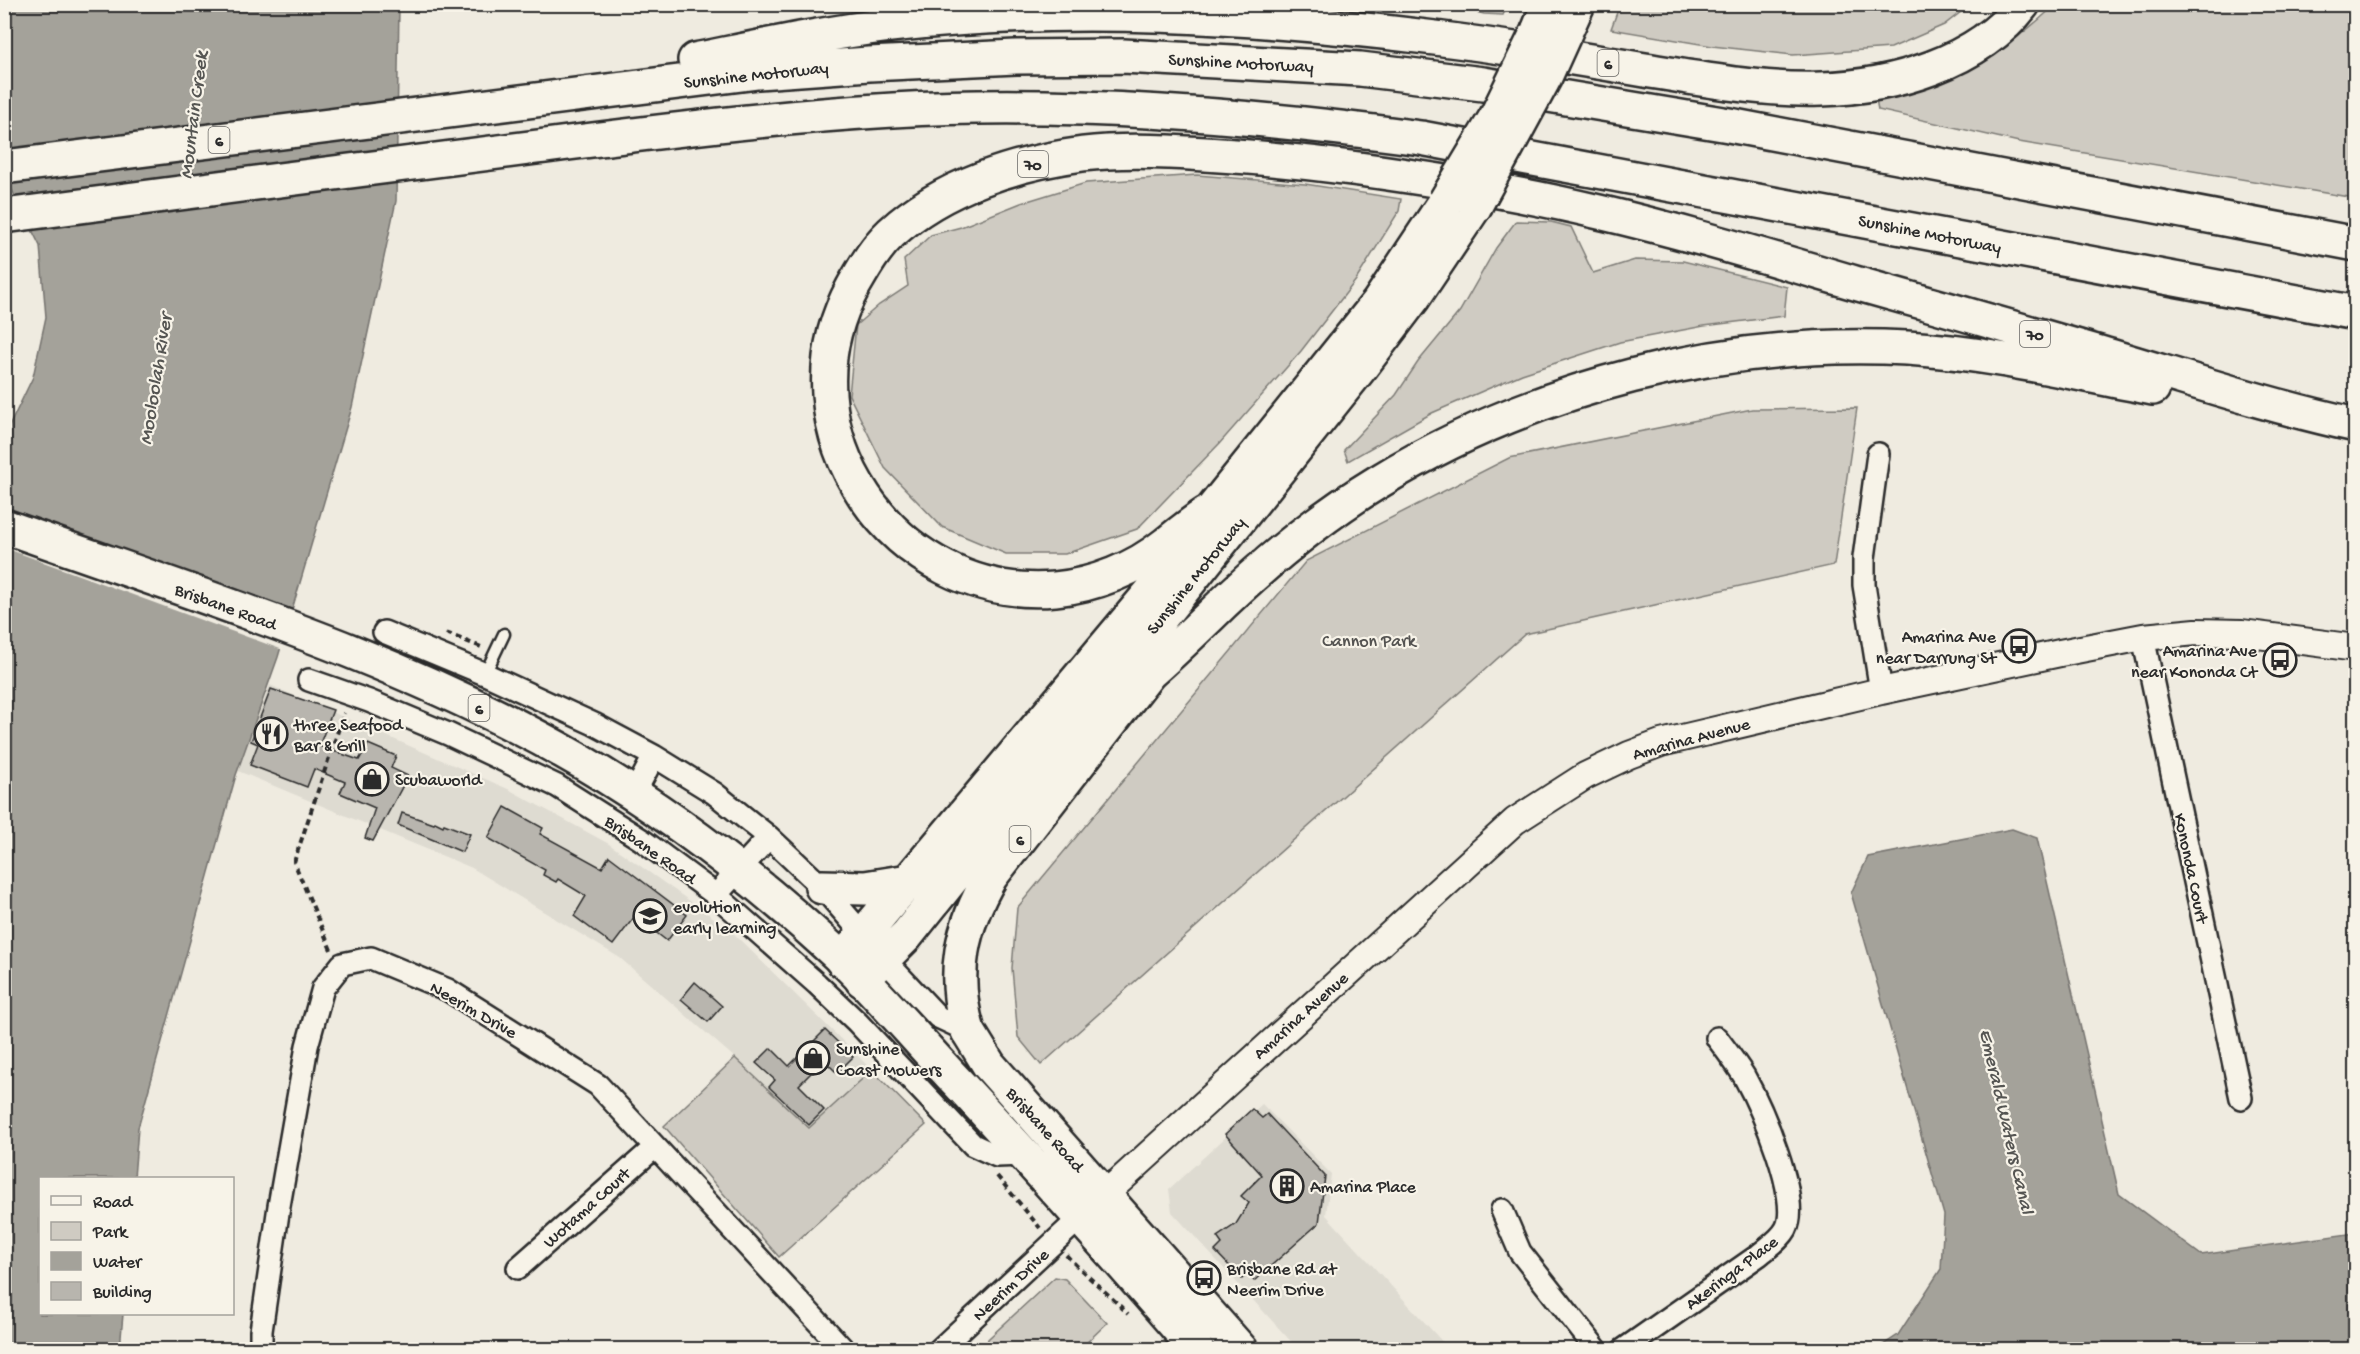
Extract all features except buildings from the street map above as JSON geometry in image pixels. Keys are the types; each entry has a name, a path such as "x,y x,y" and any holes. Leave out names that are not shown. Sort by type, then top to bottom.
{"main road":[{"name":"Sunshine Motorway","path":"863,958 909,881 1188,548 1210,511 1460,204 1545,77 1550,24 1578,4"},
{"name":"6","path":"640,87 679,63 888,25 1032,15 1180,10 1509,47 1751,86 1823,89 1865,85 1903,77 1941,65 1970,50 1996,32 2023,4"},
{"name":"Sunshine Motorway","path":"4,167 769,72 869,64 1016,57 1123,56 1360,69 1483,84 1706,121 2355,244"},
{"name":"Sunshine Motorway","path":"4,216 438,159 776,119 895,110 1012,107 1114,108 1302,122 1421,138 2355,313"},
{"name":"70","path":"1210,511 1191,522 1167,544 1143,560 1112,576 1079,585 1051,589 1017,589 984,582 936,562 911,546 888,527 870,507 850,475 838,445 832,420 829,384 831,354 847,299 867,263 889,235 916,213 952,192 1004,172 1049,160 1087,154 1128,152 1177,152 1293,160 1413,176 1598,212 1717,243 2208,385 2355,425"},
{"name":"Sunshine Motorway","path":"863,958 908,935 1385,337 1414,297 1460,204"},
{"name":"6","path":"968,1031 958,993 958,973 966,932 981,893 991,876 1149,673 1168,640 1369,376 1385,337"},
{"path":"1149,673 1180,647 1251,578 1296,540 1377,483 1488,425 1562,396 1641,374 1706,360 1761,353 1835,348 1908,348 1971,355 2166,390 2208,385"},
{"name":"Brisbane Road","path":"4,526 380,663 460,699 550,744 634,794 682,827 736,870 863,958 1023,1155 1197,1350"},
{"path":"822,886 865,888 909,881"},
{"name":"Brisbane Road","path":"968,1031 989,1065 1241,1350"}],"street":[{"path":"1878,454 1864,567 1864,585 1881,691"},
{"name":"Brisbane Road","path":"384,632 485,674 594,724 654,756 714,793 769,837 822,886 863,958 938,1017 968,1031"},
{"name":"Amarina Avenue","path":"1080,1218 1515,821 1585,777 1629,755 1660,743 1881,691 2144,638 2196,632 2242,633 2355,648"},
{"name":"Kononda Court","path":"2144,638 2241,1098"},
{"name":"Brisbane Road","path":"309,680 448,734 557,786 642,840 716,895 857,1022 973,1145 997,1156 1023,1155"},
{"name":"Brisbane Road","path":"634,794 654,756"},
{"path":"716,895 736,870 769,837"},
{"name":"Neerim Drive","path":"342,964 371,958 448,990 598,1085 844,1350"},
{"path":"261,1350 261,1331 279,1206 307,1046 323,988 342,964"},
{"name":"Akeringa Place","path":"1623,1350 1759,1255 1777,1240 1786,1228 1789,1202 1772,1141 1760,1108 1743,1074 1717,1038"},
{"name":"Wotama Court","path":"518,1268 655,1147"},
{"path":"1502,1210 1520,1252 1597,1350"},
{"name":"Neerim Drive","path":"948,1347 1080,1218"}],"lane":[{"path":"485,674 504,634"}],"path":[{"path":"342,964 330,948 294,862 350,695"},
{"path":"1003,1184 1054,1243 1089,1278 1108,1292 1132,1319"},
{"path":"1034,1222 1039,1216"}],"shaded area":[{"path":"270,685 508,789 609,844 728,928 872,1070 809,1128 735,1058 620,958 472,868 238,771"},
{"path":"1262,1104 1331,1174 1326,1215 1449,1349 1298,1349 1172,1212 1169,1189"}],"green space":[{"path":"1508,4 1503,15 1484,14 1448,5"},
{"path":"1620,4 1970,5 1944,25 1891,48 1793,55 1712,46 1611,29"},
{"path":"2055,5 2355,5 2355,198 2019,142 1878,110 1876,99 1927,88 1979,63 2026,31"},
{"path":"1197,175 1305,184 1401,199 1399,211 1356,280 1301,351 1219,444 1137,529 1065,554 1006,554 942,527 885,468 849,395 856,325 879,305 908,286 904,260 931,235 961,227 1021,203 1086,183"},
{"path":"1516,221 1551,222 1571,227 1593,273 1635,260 1683,261 1787,287 1784,316 1704,326 1620,342 1522,374 1432,413 1348,461 1344,450 1396,395 1418,362 1460,311 1496,248"},
{"name":"Cannon Park","path":"1857,408 1834,565 1525,634 1041,1065 1018,1037 1012,968 1017,908 1306,561 1509,458 1752,409"},
{"path":"735,1058 809,1128 872,1070 926,1125 779,1257 664,1126"},
{"path":"1055,1277 1065,1279 1107,1323 1080,1349 986,1348 988,1339"}],"water":[{"path":"5,5 399,5 396,201 352,407 278,657 236,775 138,1128 134,1177 39,1177 39,1315 123,1315 120,1349 5,1349 4,437 33,377 46,317 40,246 5,176"},
{"name":"Emerald Waters Canal","path":"2012,829 2037,838 2119,1194 2201,1255 2355,1233 2355,1349 1877,1349 1898,1335 1941,1269 1944,1215 1851,893 1868,857"}],"pier":[{"path":"5,514 293,618 283,650 5,548"}],"place":[{"name":"Amarina Ave near Darrung St","path":"2019,646"},
{"name":"Amarina Ave near Kononda Ct","path":"2280,660"},
{"name":"three Seafood Bar & Grill","path":"271,734"},
{"name":"Scubaworld","path":"372,779"},
{"name":"evolution early learning","path":"650,916"},
{"name":"Sunshine Coast Mowers","path":"813,1058"},
{"name":"Amarina Place","path":"1287,1186"},
{"name":"Brisbane Rd at Neerim Drive","path":"1204,1278"}],"water label":[{"name":"Mountain Creek","path":"192,115"},
{"name":"Mooloolah River","path":"154,379"}]}
